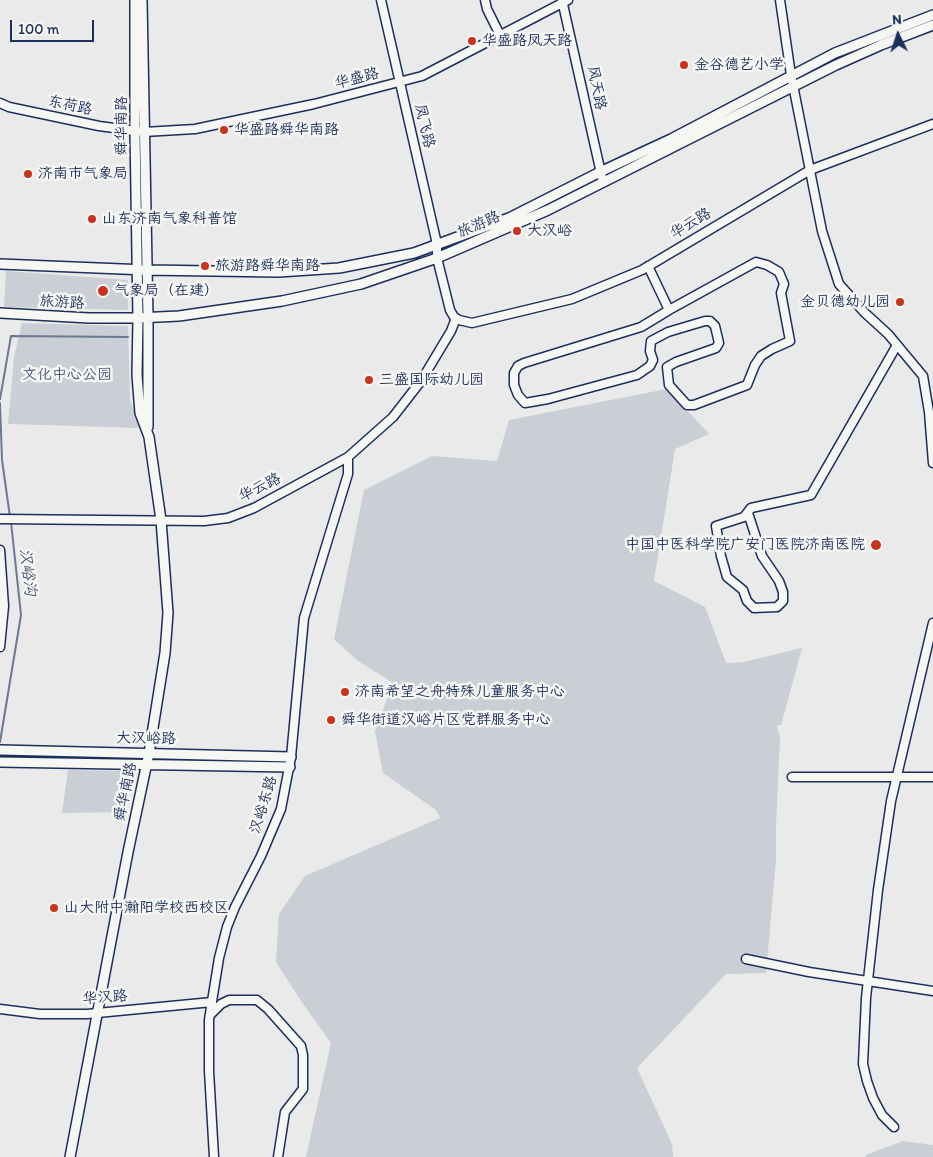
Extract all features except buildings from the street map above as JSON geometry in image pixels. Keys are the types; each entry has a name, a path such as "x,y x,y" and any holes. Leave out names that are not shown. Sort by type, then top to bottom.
{"main road":[{"name":"舜华南路","path":"70,1157 148,753 165,653 168,613 161,520 148,430 148,318 142,270 135,0"},
{"name":"舜华南路","path":"139,131 142,0"},
{"name":"旅游路","path":"0,264 142,270 279,272 339,268 414,253 509,218 671,138 791,75 862,42 933,15"},
{"name":"旅游路","path":"0,313 90,318 179,316 282,302 361,284 437,258 548,210 836,65 881,44 933,26"},
{"name":"舜华南路","path":"142,270 138,318 137,375 140,413 148,430"},
{"name":"大汉峪路","path":"0,750 291,756"},
{"name":"大汉峪路","path":"0,762 290,767"}],"street":[{"name":"凤飞路","path":"381,0 437,244 437,258"},
{"path":"485,0 487,9 500,35"},
{"path":"780,0 791,75 822,231 839,284 865,313 888,334 923,376 932,423 933,463"},
{"name":"华盛路","path":"139,131 195,129 250,118 422,76 565,1"},
{"name":"风天路","path":"565,1 603,182"},
{"name":"东荷路","path":"0,103 9,107 99,126 139,131"},
{"name":"华云路","path":"7,519 204,521 228,518 254,508 348,457 394,417 421,381 451,331 456,318 472,323 572,299 648,266 810,170 933,124"},
{"path":"437,258 450,310 456,318"},
{"path":"756,262 761,263 779,272 784,284 781,293 790,341 761,356 747,385 694,405 687,405 670,386 667,367 716,348 719,343 716,326 710,321 668,332 651,341 650,350 653,360 650,366 637,375 548,400 525,403 518,395 514,385 514,374 518,366 641,328 669,310 756,262"},
{"path":"648,266 669,310"},
{"path":"748,513 762,556 779,581 783,592 782,601 777,607 754,608 747,602 743,590 727,577 716,526 744,518 748,513 752,508 811,495 898,345"},
{"name":"汉峪东路","path":"214,1157 208,1071 210,1015 219,958 235,907 274,829 281,809 290,767 304,618 348,474 348,457"},
{"path":"0,550 4,606 0,646"},
{"path":"894,1127 882,1115 873,1098 863,1064 866,998 878,890 896,777 933,623"},
{"path":"792,777 933,777"},
{"path":"746,959 809,972 933,991"},
{"path":"210,1015 221,1004 229,1000 257,1000 268,1009 301,1046 303,1055 303,1089 285,1112 278,1157"},
{"name":"华汉路","path":"0,1009 40,1014 98,1014 212,1002"}],"green space":[{"path":"6,271 128,280 128,310 4,307"},
{"name":"文化中心公园","path":"22,323 128,326 130,400 140,428 8,424 14,357"},
{"path":"667,389 709,434 675,449 654,581 705,607 726,663 744,662 802,648 781,725 777,725 780,738 776,859 766,973 726,974 637,1068 672,1144 673,1157 306,1157 331,1043 276,962 279,914 305,876 440,818 436,810 383,773 375,731 393,683 358,661 334,639 364,490 432,456 497,461 509,420"},
{"path":"68,770 123,771 129,774 121,812 62,813"},
{"path":"903,1141 933,1145 933,1157 865,1157 866,1155"}],"waterway":[{"name":"汉峪沟","path":"0,399 11,336 128,337"},
{"name":"汉峪沟","path":"0,403 2,460 10,517"},
{"name":"汉峪沟","path":"0,742 21,615 11,522"}],"place":[{"name":"华盛路凤天路","path":"472,41"},
{"name":"金谷德艺小学","path":"684,65"},
{"name":"华盛路舜华南路","path":"224,130"},
{"name":"济南市气象局","path":"28,174"},
{"name":"山东济南气象科普馆","path":"92,219"},
{"name":"大汉峪","path":"517,231"},
{"name":"旅游路舜华南路","path":"205,266"},
{"name":"气象局（在建）","path":"103,291"},
{"name":"金贝德幼儿园","path":"900,302"},
{"name":"三盛国际幼儿园","path":"369,380"},
{"name":"中国中医科学院广安门医院济南医院","path":"876,545"},
{"name":"济南希望之舟特殊儿童服务中心","path":"345,692"},
{"name":"舜华街道汉峪片区党群服务中心","path":"331,720"},
{"name":"山大附中瀚阳学校西校区","path":"54,908"}]}
